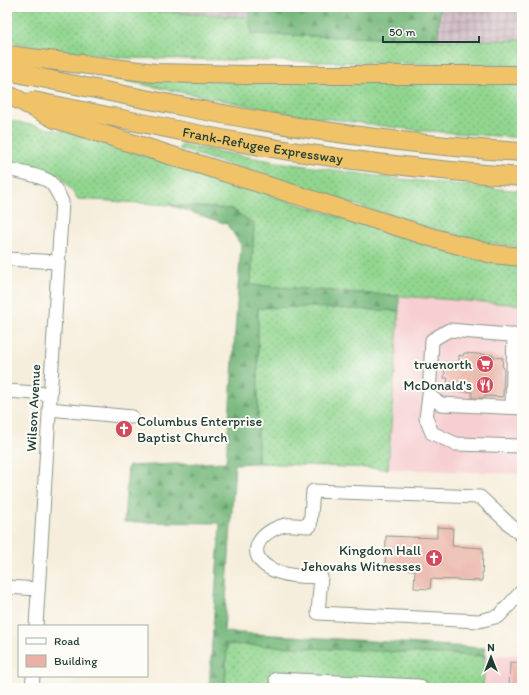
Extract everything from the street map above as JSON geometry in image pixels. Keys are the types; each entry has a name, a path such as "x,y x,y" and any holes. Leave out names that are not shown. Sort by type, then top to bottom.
{"highway":[{"path":"7,55 155,73 245,75 522,75"},
{"name":"Frank-Refugee Expressway","path":"7,71 186,107 317,130 442,146 522,152"},
{"path":"10,96 55,119 429,237 492,254 522,257"},
{"name":"Frank-Refugee Expressway","path":"10,96 248,144 316,155 411,168 522,177"}],"street":[{"name":"Wilson Avenue","path":"7,169 39,177 50,182 62,202 36,625"},
{"path":"7,259 58,262"},
{"path":"429,396 440,404 517,408 518,336 449,330 432,340 429,396 426,418 432,433 456,444 522,446"},
{"path":"7,391 50,394"},
{"path":"49,409 132,417"},
{"path":"522,536 480,497 313,491 310,526 286,525 272,531 266,534 258,542 255,550 260,561 272,569 289,576 321,577 318,613 479,621 499,616 522,591"},
{"path":"7,587 38,589"},
{"path":"32,688 33,677"},
{"path":"276,678 419,686 421,688"}],"shaded area":[{"path":"84,7 250,7 249,17"},
{"path":"440,7 522,7 522,40 438,40"},
{"path":"399,296 522,305 522,474 388,469"},
{"path":"522,655 522,688 483,688 485,656"}],"green space":[{"path":"7,7 84,7 249,17 252,34 438,40 522,40 522,66 126,58 7,42"},
{"path":"250,7 440,7 438,40 252,34 249,17"},
{"path":"102,74 522,82 522,138 414,130 291,114 105,77"},
{"path":"7,120 75,134 451,253 497,263 522,266 522,305 251,285 254,224 232,209 78,199 60,175 7,161"},
{"path":"181,145 271,161 391,178 522,191 522,248 477,241 425,227 179,149"},
{"path":"169,205 232,209 254,224 251,285 399,296 399,311 307,307 258,308 258,463 235,464 224,632 485,648 485,656 227,644 225,688 209,688 220,523 124,522 128,466 226,462 241,245 227,224"},
{"path":"258,307 307,307 399,311 388,469 258,463"},
{"path":"227,644 485,656 483,688 225,688"}],"building":[{"path":"464,353 493,355 494,357 503,358 503,397 485,396 485,398 472,398 472,392 454,391 447,385 448,378 444,378 445,363 459,363 459,355 463,356"},
{"name":"Kingdom Hall Jehovahs Witnesses","path":"437,527 453,528 452,546 483,548 482,581 431,579 430,589 414,588 415,570 385,569 386,536 437,538"},
{"path":"510,662 522,663 522,688 509,688"}],"place":[{"name":"truenorth","path":"485,364"},
{"name":"McDonald's","path":"485,385"},
{"name":"Columbus Enterprise Baptist Church","path":"124,429"},
{"name":"Kingdom Hall Jehovahs Witnesses","path":"434,558"}]}
